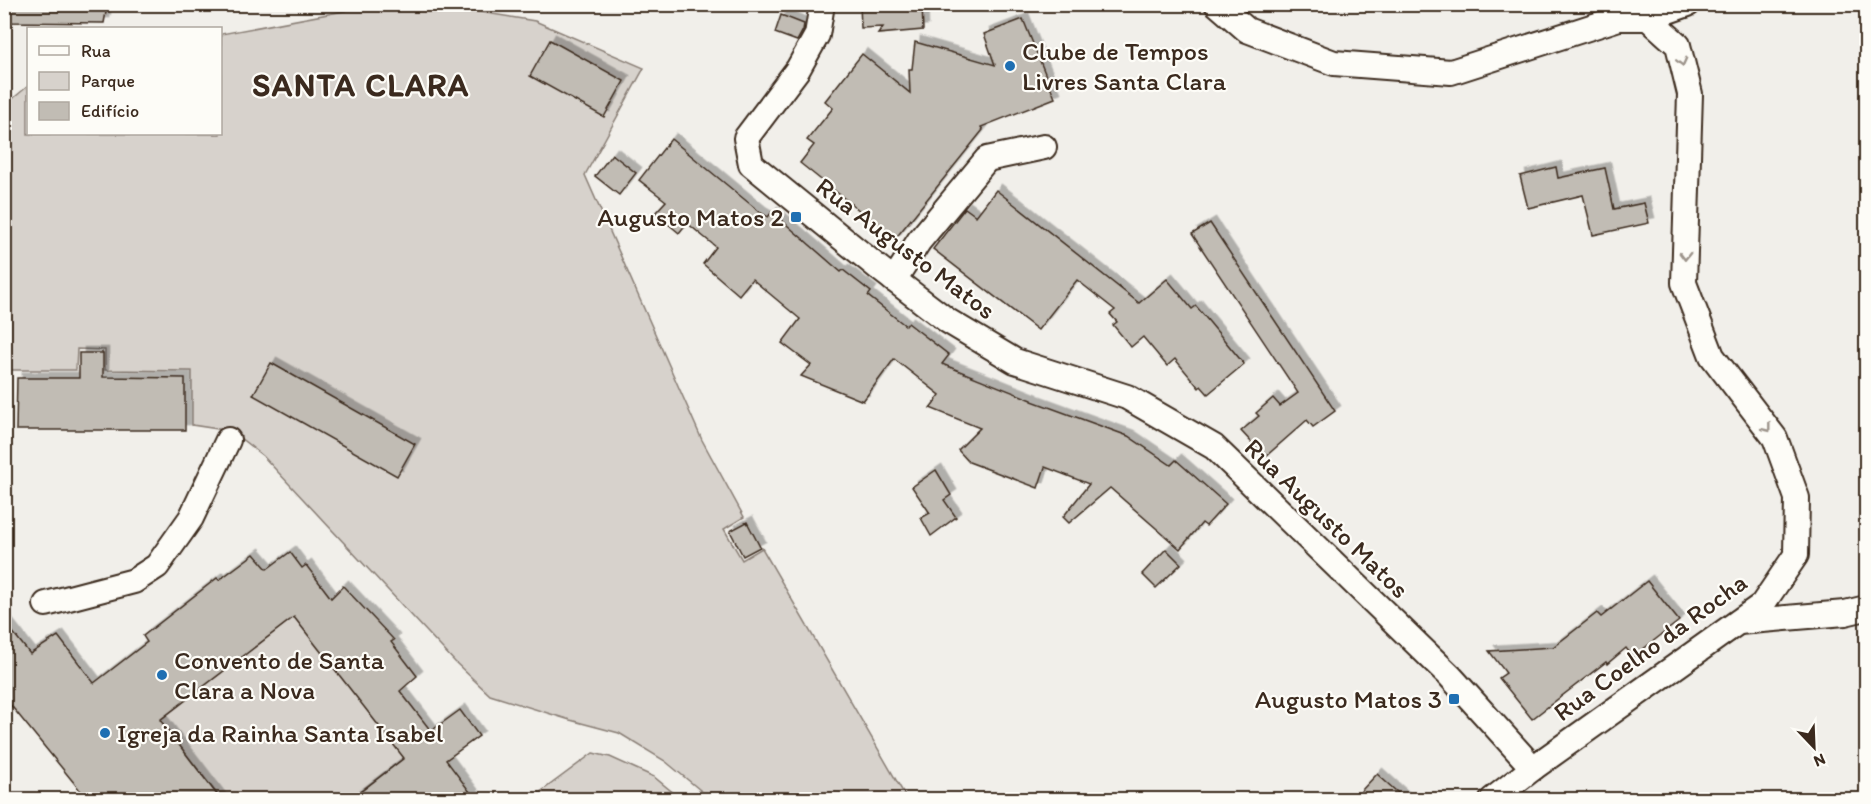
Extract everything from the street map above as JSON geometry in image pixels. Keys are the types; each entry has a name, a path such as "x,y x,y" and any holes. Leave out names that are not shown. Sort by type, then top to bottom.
{"street":[{"name":"Rua Augusto Matos","path":"822,4 817,36 798,69 746,138 751,164 948,321 1015,361 1127,397 1214,447 1450,676 1533,768"},
{"path":"1217,4 1247,30 1334,63 1451,72 1634,14 1688,4"},
{"name":"Rua Coelho da Rocha","path":"1492,800 1533,768 1762,605 1796,555 1797,498 1775,438 1712,356 1684,283 1690,94 1678,45 1634,14"},
{"path":"894,280 919,242 987,159 1044,147"},
{"path":"46,604 134,581 157,566 191,518 228,440"},
{"path":"1736,622 1845,613 1866,608"}],"green space":[{"path":"376,5 437,5 535,21 644,68 585,175 702,440 744,517 724,529 742,560 762,548 907,799 711,799 665,761 619,733 490,695 455,662 263,456 231,431 192,425 192,371 105,370 105,350 77,349 76,370 9,370 9,430 5,430 4,106 27,87 27,135 222,135 222,34"},
{"path":"294,617 404,758 350,799 221,799 160,720"},
{"path":"593,753 610,757 654,777 681,799 531,799"}],"building":[{"path":"4,4 94,4 107,7 104,23 4,22"},
{"path":"860,4 922,4 923,30 878,34 883,27 861,28"},
{"path":"781,15 804,24 797,41 775,33"},
{"path":"1023,19 1055,98 981,127 983,130 895,239 800,163 814,145 807,140 833,108 825,101 862,54 910,93 909,69 912,69 915,42 995,65 984,34"},
{"path":"550,40 624,81 604,117 530,76"},
{"path":"671,139 761,213 768,217 772,212 841,272 843,270 871,292 868,296 906,326 908,323 949,355 942,364 1032,401 1128,436 1171,465 1176,460 1226,504 1206,526 1202,523 1180,549 1110,488 1069,523 1063,517 1089,484 1045,467 1038,488 969,462 958,450 980,428 930,408 940,395 894,359 863,401 801,376 811,365 782,343 800,319 752,279 739,295 703,264 716,247 687,223 679,233 655,213 666,201 639,180"},
{"path":"612,154 636,173 619,195 595,176"},
{"path":"1556,167 1558,178 1605,168 1614,209 1644,203 1649,223 1593,235 1583,195 1528,208 1520,176"},
{"path":"996,190 1139,303 1167,279 1192,309 1196,306 1244,364 1208,394 1201,386 1199,388 1175,359 1167,366 1143,337 1131,347 1113,325 1117,322 1110,314 1115,310 1077,280 1038,330 933,249 965,208 976,216"},
{"path":"1210,223 1335,411 1313,427 1307,420 1265,457 1241,431 1259,416 1256,413 1273,398 1280,406 1298,393 1192,234"},
{"path":"79,353 103,353 103,377 185,378 185,430 16,430 17,378 79,378"},
{"path":"271,363 415,444 397,476 253,395"},
{"path":"936,470 951,495 944,500 956,517 931,536 921,518 930,513 912,487"},
{"path":"747,522 760,547 743,556 730,531"},
{"path":"1166,549 1181,564 1156,588 1142,574"},
{"name":"Convento de Santa Clara a Nova","path":"290,552 302,568 306,565 331,598 343,586 394,640 391,642 417,676 400,691 431,731 460,710 479,736 446,760 476,800 350,800 404,758 294,617 160,720 221,800 88,800 4,697 4,621 30,654 58,636 94,683 147,642 143,636 217,578 219,580 254,554 267,569"},
{"path":"1647,581 1679,621 1633,657 1626,648 1532,719 1499,678 1506,673 1489,651 1553,647 1597,613 1601,617"},
{"path":"1377,774 1406,800 1371,800 1361,791"}],"place":[{"name":"Clube de Tempos Livres Santa Clara","path":"1010,66"},
{"name":"Augusto Matos 2","path":"796,217"},
{"name":"Convento de Santa Clara a Nova","path":"162,675"},
{"name":"Augusto Matos 3","path":"1454,699"},
{"name":"Igreja da Rainha Santa Isabel","path":"105,733"}],"district":[{"name":"SANTA CLARA","path":"361,85"}]}
